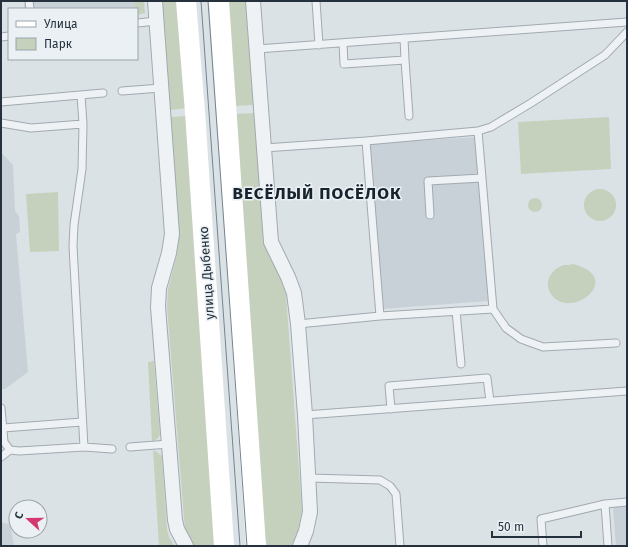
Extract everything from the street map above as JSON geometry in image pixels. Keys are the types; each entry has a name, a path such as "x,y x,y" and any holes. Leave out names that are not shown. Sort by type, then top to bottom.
{"main road":[{"name":"улица Дыбенко","path":"186,1 196,112 224,546"},
{"path":"219,1 256,546"}],"street":[{"path":"155,1 172,234 169,253 159,288 158,307 175,520 177,529 186,546"},
{"path":"253,1 271,242 294,293 298,324 310,512 306,531 300,546"}],"lane":[{"path":"316,1 319,45"},
{"path":"138,23 157,21"},
{"path":"257,50 627,22"},
{"path":"264,148 478,131 491,127 605,55 627,32"},
{"path":"404,38 409,116"},
{"path":"343,43 344,64 405,60"},
{"path":"122,91 161,88"},
{"path":"1,102 103,93"},
{"path":"80,95 83,124 82,169 74,225 73,246 84,447"},
{"path":"1,123 31,128 83,124"},
{"path":"478,131 493,309 506,328 521,339 543,347 616,343"},
{"path":"366,141 380,316"},
{"path":"430,215 428,181 482,178"},
{"path":"298,324 380,316 493,309"},
{"path":"456,311 461,364"},
{"path":"391,409 389,386 487,378 490,401"},
{"path":"305,415 627,391"},
{"path":"1,408 4,442 10,450"},
{"path":"3,428 82,422"},
{"path":"130,447 169,444"},
{"path":"1,457 10,450 19,451 84,447 112,449"},
{"path":"309,478 380,480 390,486 396,494 400,546"},
{"path":"543,546 541,519 605,504 627,502"},
{"path":"605,504 608,546"}],"shaded area":[{"path":"24,1 137,1 138,8 24,8"},
{"path":"476,137 488,301 382,309 369,144"},
{"path":"1,152 13,165 15,211 19,216 20,232 16,234 28,372 5,389 1,389"},
{"path":"613,506 627,506 627,546 616,546"},
{"path":"1,522 8,524 8,539 13,539 14,546 1,546"}],"green space":[{"path":"134,1 144,1 145,13 138,15 138,8 135,8"},
{"path":"162,1 181,1 189,108 170,110"},
{"path":"226,1 246,1 253,105 233,106"},
{"path":"254,113 265,245 282,280 286,295 302,510 298,530 291,546 267,546 263,531 234,114"},
{"path":"189,116 219,546 194,546 185,530 167,307 168,289 177,254 179,234 170,117"},
{"path":"609,117 611,169 521,174 518,122"},
{"path":"597,189 603,189 613,196 616,205 615,211 609,218 603,221 597,221 587,214 584,208 584,202 591,192"},
{"path":"58,192 59,251 30,252 26,194"},
{"path":"532,198 538,198 542,202 542,208 538,212 532,212 528,208 528,202"},
{"path":"573,264 588,270 595,279 595,287 589,295 580,301 570,303 559,301 551,294 548,281 552,273 559,267"},
{"path":"154,361 160,435 152,442 148,362"},
{"path":"153,450 162,456 167,529 174,546 159,546"}],"tram line":[{"path":"201,1 240,546"},
{"path":"208,1 247,546"}],"district":[{"name":"ВЕСЁЛЫЙ ПОСЁЛОК","path":"317,193"}]}
